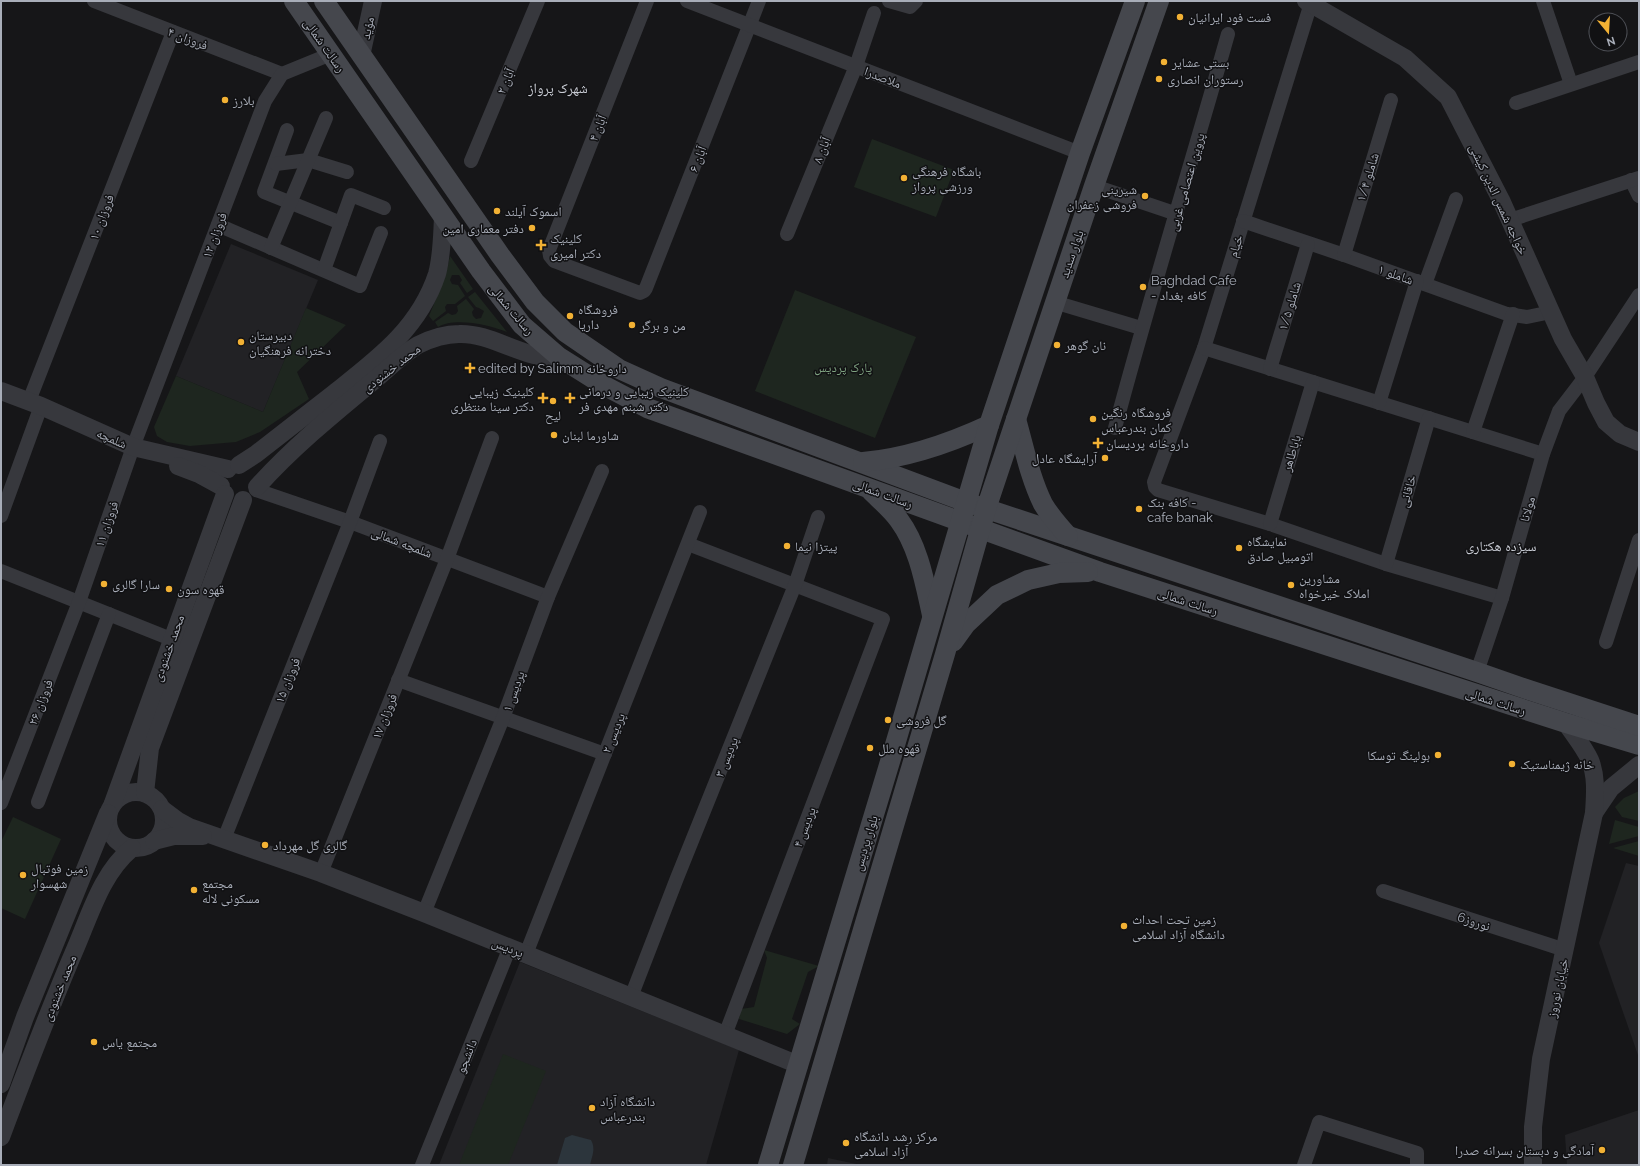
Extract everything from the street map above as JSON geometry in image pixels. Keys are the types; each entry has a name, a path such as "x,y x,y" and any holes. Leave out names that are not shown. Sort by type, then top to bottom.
{"main road":[{"name":"رسالت شمالی","path":"294,1 443,217 481,271 522,325 558,358 605,386 647,408 1100,572 1566,724 1639,745"},
{"name":"رسالت شمالی","path":"324,1 509,268 535,302 565,332 619,369 661,388 966,502 1639,726"},
{"name":"بلوار سدید","path":"961,521 988,425 1080,153 1135,1"},
{"name":"بلوار سدید","path":"979,529 1054,302 1159,1"},
{"path":"1016,419 1032,476 1044,505 1054,521 1068,536"},
{"path":"859,463 896,458 942,445 988,425"},
{"path":"981,451 1002,459"},
{"path":"903,500 911,482"},
{"path":"868,488 899,520 913,546 923,578 932,616"},
{"name":"بلوار پردیس","path":"768,1165 961,521"},
{"path":"1024,545 1032,524"},
{"name":"بلوار پردیس","path":"793,1165 945,654 979,529"},
{"path":"945,654 966,624 997,594 1028,580 1058,573 1100,572"},
{"path":"914,676 936,684"}],"street":[{"name":"فروزان ۴","path":"94,1 282,74"},
{"name":"مؤید","path":"361,56 373,1"},
{"name":"آبان ۲","path":"471,161 538,1"},
{"name":"آبان ۴","path":"644,291 640,293 554,261 550,256 549,250 647,1"},
{"name":"ملاصدرا","path":"687,1 1080,153"},
{"name":"آبان ۶","path":"644,291 759,1"},
{"path":"889,1 910,7 916,1"},
{"path":"1544,1 1571,84"},
{"name":"خواجه شمس الدين كيشی","path":"1308,2 1405,58 1448,97 1463,124 1510,220 1563,339 1585,378 1606,422 1620,434 1639,442"},
{"name":"خیام","path":"1270,524 1158,490 1155,487 1154,482 1204,348 1308,2"},
{"name":"آبان ۸","path":"787,234 856,66 874,13"},
{"name":"فروزان ۱۰","path":"1,516 35,404 173,32"},
{"name":"پروین اعتصامی غربی","path":"1115,428 1141,328 1177,214 1228,34"},
{"path":"282,74 331,54"},
{"path":"1516,103 1639,62"},
{"name":"فروزان ۱۲","path":"133,447 265,101 282,74"},
{"name":"شاملو ۱/۴","path":"1344,255 1391,100"},
{"path":"271,248 326,118"},
{"path":"287,130 276,164 264,192 341,222"},
{"path":"276,164 308,160 347,172"},
{"path":"1510,220 1635,179 1639,196"},
{"path":"1094,186 1177,214"},
{"path":"324,270 351,196 384,208"},
{"path":"1379,403 1421,283 1456,199"},
{"name":"محمد خشنودی","path":"234,467 256,454 364,368 397,340 411,324 419,312 437,274 443,217"},
{"name":"شاملو ۱","path":"1243,221 1513,314 1527,317 1551,312"},
{"path":"218,225 360,286 381,233"},
{"name":"شاملو ۱/۵","path":"1270,369 1308,244"},
{"name":"مولانا","path":"1477,672 1502,598 1543,454 1559,411 1585,378 1639,295"},
{"path":"1054,302 1141,328"},
{"path":"1473,432 1513,314"},
{"path":"411,324 418,322 423,324 428,330 428,341"},
{"name":"محمد خشنودی","path":"145,793 150,748 252,493 276,466 343,407 412,350 428,341 447,335 470,335 492,340 534,355 558,358"},
{"path":"1204,348 1543,454"},
{"name":"باباطاهر","path":"1270,524 1313,382"},
{"name":"شلمچه","path":"1,391 35,404 133,447 234,467"},
{"name":"خاقانی","path":"1386,564 1429,418"},
{"name":"فروزان ۱۷","path":"321,872 448,559 492,438"},
{"name":"فروزان ۱۵","path":"219,837 350,522 380,441"},
{"path":"133,447 199,474 223,490 234,500 252,493 257,480 252,470 246,466 234,467 224,473 223,490"},
{"name":"فروزان ۱۱","path":"79,602 133,447"},
{"name":"پردیس ۱","path":"424,913 503,718 548,597 602,471"},
{"name":"محمد خشنودی","path":"1,1084 25,1018 110,808 223,490"},
{"name":"شلمچه شمالی","path":"252,493 350,522 548,597"},
{"name":"پردیس ۲","path":"518,951 605,754 700,512"},
{"name":"پردیس ۳","path":"631,997 680,870 795,585 818,517"},
{"path":"1270,524 1386,564 1502,598"},
{"path":"1606,642 1639,540"},
{"path":"688,544 795,585"},
{"path":"1,572 171,639"},
{"name":"پردیس ۴","path":"725,1035 883,619 795,585"},
{"name":"فروزان ۲۶","path":"1,803 79,602"},
{"path":"38,802 109,614"},
{"path":"398,680 605,754"},
{"name":"خیابان نوروز","path":"1533,1165 1533,1127 1541,1059 1594,813 1595,787 1590,761 1583,748 1566,724"},
{"name":"خیابان نوروز","path":"1594,813 1611,788 1639,765"},
{"path":"154,841 160,834 164,818 162,809 158,802 145,793 127,793 119,797 110,808 107,823 113,836 123,845 132,848 140,848 154,841 174,836 219,837"},
{"name":"پردیس","path":"162,809 188,827 321,872 799,1065"},
{"name":"محمد خشنودی","path":"1,1137 56,994 105,879 120,858 132,848"},
{"name":"نوروز6","path":"1383,892 1565,950"},
{"name":"دانشجو","path":"422,1165 518,951"},
{"path":"1304,1165 1319,1122 1417,1153 1417,1165"}],"shaded area":[{"name":"دبیرستان دخترانه فرهنگیان","path":"231,244 318,280 263,412 176,376"},
{"path":"1626,863 1639,866 1639,1058 1599,943"},
{"name":"دانشگاه آزاد بندرعباس","path":"520,962 739,1050 706,1165 439,1165"},
{"name":"آمادگی و دبستان بسرانه صدرا","path":"1639,1110 1639,1165 1567,1165 1565,1135"},
{"path":"572,1135 591,1140 593,1156 590,1165 557,1165 565,1138"},
{"path":"828,1158 861,1165 827,1165"}],"green space":[{"name":"باشگاه فرهنگی ورزشی پرواز","path":"872,139 954,170 936,217 854,187"},
{"path":"450,256 473,289 467,293 460,283 462,280 459,275 452,275 450,280 452,284 458,285 465,296 455,304 447,304 445,307 446,311 433,321 429,316 445,277"},
{"name":"پارک پردیس","path":"795,290 916,337 875,438 755,391"},
{"path":"475,292 507,332 491,327 463,322 445,324 438,327 435,322 448,313 452,315 456,314 458,311 457,306 466,299 474,309 472,312 473,316 476,319 481,318 484,311 476,307 468,297"},
{"path":"306,308 346,325 297,372 309,399 260,432 236,442 190,446 167,442 157,436 154,427 176,376 263,412"},
{"path":"1639,791 1639,821 1622,817 1615,807 1624,798"},
{"name":"زمین فوتبال شهسوار","path":"13,817 61,839 25,919 1,908 1,842"},
{"path":"1615,820 1639,827 1639,836 1609,844"},
{"path":"1639,841 1639,856 1613,848"},
{"path":"764,950 819,966 808,972 792,1019 800,1024 787,1034 739,1019 741,1009 754,1007 767,958"},
{"path":"503,1054 546,1071 508,1165 459,1165"}],"place":[{"name":"فست فود ایرانیان","path":"1180,17"},
{"name":"بستی عشایر","path":"1164,62"},
{"name":"رستوران انصاری","path":"1159,79"},
{"name":"بلارز","path":"225,100"},
{"name":"باشگاه فرهنگی ورزشی پرواز","path":"904,178"},
{"name":"شیرینی فروشی زعفران","path":"1145,196"},
{"name":"اسموک آیلند","path":"497,211"},
{"name":"دفتر معماری امین","path":"532,228"},
{"name":"کلینیک دکتر امیری","path":"541,245"},
{"name":"Baghdad Cafe - کافه بغداد","path":"1143,287"},
{"name":"فروشگاه داریا","path":"570,316"},
{"name":"من و برگر","path":"632,325"},
{"name":"دبیرستان دخترانه فرهنگیان","path":"241,342"},
{"name":"نان گوهر","path":"1057,345"},
{"name":"edited by Salimm داروخانه","path":"470,368"},
{"name":"کلینیک زیبایی دکتر سینا منتظری","path":"543,398"},
{"name":"کلینیک زیبایی و درمانی دکتر شبنم مهدی فر","path":"570,398"},
{"name":"لیح","path":"553,401"},
{"name":"فروشگاه رنگین کمان بندرعباس","path":"1093,419"},
{"name":"شاورما لبنان","path":"554,435"},
{"name":"داروخانه پردیسان","path":"1098,443"},
{"name":"آرایشگاه عادل","path":"1105,458"},
{"name":"کافه بنک - cafe banak","path":"1139,509"},
{"name":"پیتزا نیما","path":"787,546"},
{"name":"نمایشگاه اتومبیل صادق","path":"1239,548"},
{"name":"سارا گالری","path":"104,584"},
{"name":"مشاورین املاک خیرخواه","path":"1291,585"},
{"name":"قهوه سون","path":"169,589"},
{"name":"گل فروشی","path":"888,720"},
{"name":"قهوه ملل","path":"870,748"},
{"name":"بولینگ توسکا","path":"1438,755"},
{"name":"خانه ژیمناستیک","path":"1512,764"},
{"name":"گالری گل مهرداد","path":"265,845"},
{"name":"زمین فوتبال شهسوار","path":"23,875"},
{"name":"مجتمع مسکونی لاله","path":"194,890"},
{"name":"زمین تحت احداث دانشگاه آزاد اسلامی","path":"1124,926"},
{"name":"مجتمع یاس","path":"94,1042"},
{"name":"دانشگاه آزاد بندرعباس","path":"592,1108"},
{"name":"مرکز رشد دانشگاه آزاد اسلامی","path":"846,1143"},
{"name":"آمادگی و دبستان بسرانه صدرا","path":"1602,1150"}],"district":[{"name":"شهرک پرواز","path":"558,88"},
{"name":"سیزده هکتاری","path":"1501,546"}]}
